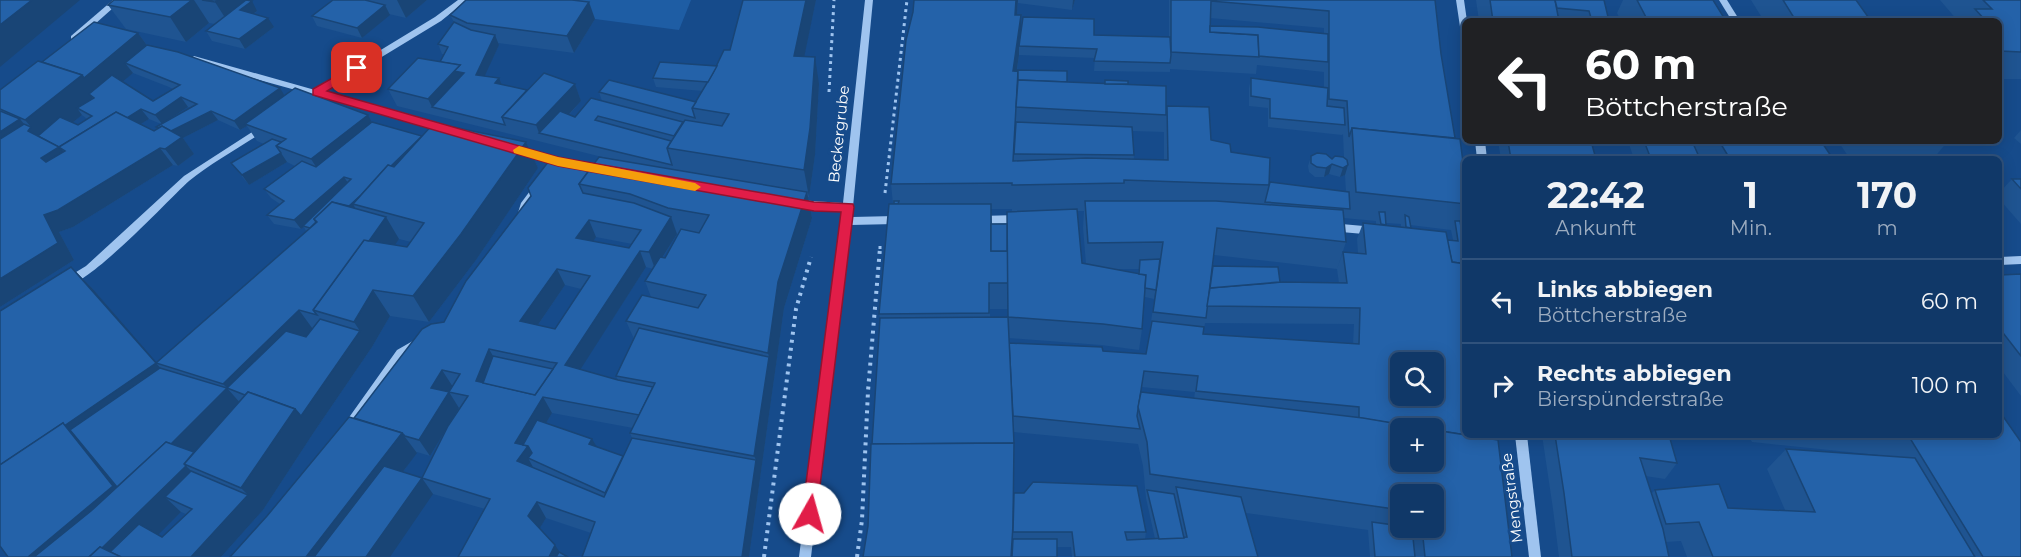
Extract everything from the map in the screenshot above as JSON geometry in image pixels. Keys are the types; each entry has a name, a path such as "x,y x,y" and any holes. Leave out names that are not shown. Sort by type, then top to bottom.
{"street":[{"path":"65,46 118,0"},
{"path":"301,103 438,19 463,0"},
{"name":"Beckergrube","path":"805,557 848,207 869,0"},
{"path":"1460,0 1463,18"},
{"path":"1723,0 1734,18"},
{"path":"83,31 95,34"},
{"path":"186,57 452,131"},
{"path":"60,288 90,269 187,178 272,122"},
{"path":"505,146 556,168 526,203 522,217 515,226"},
{"path":"781,201 814,207 848,207"},
{"path":"974,220 1033,219"},
{"path":"846,221 901,221"},
{"path":"1323,226 1377,232"},
{"path":"2002,261 2021,260"},
{"path":"349,427 400,353 430,335"},
{"name":"Mengstraße","path":"1521,438 1535,557"}],"path":[{"path":"829,98 834,0"},
{"path":"857,557 862,520 868,390 882,221 907,0"},
{"path":"764,557 796,309 812,254"}],"shaded area":[{"path":"523,0 691,0 679,30 595,19"}],"building":[{"path":"0,0 32,0 0,25"},
{"path":"114,0 192,0 170,17 108,5"},
{"path":"246,0 252,1 240,10 268,18 239,39 206,31"},
{"path":"333,0 365,0 385,5 357,28 312,16"},
{"path":"466,0 589,2 567,36 467,23 450,15"},
{"path":"743,0 806,0 794,56 815,57 810,128 804,170 667,148 685,120 722,126 729,114 692,108 724,50 730,50"},
{"path":"914,0 1016,0 1015,15 1021,15 1013,71 1018,71 1013,161 1086,158 1168,160 1167,106 1209,107 1211,140 1230,144 1231,152 1270,158 1269,185 1124,180 1124,183 1012,185 1012,183 891,184 906,40"},
{"path":"1171,0 1435,0 1441,54 1455,138 1352,128 1349,137 1347,101 1329,99 1329,11 1211,1 1210,32 1258,35 1259,57 1171,52"},
{"path":"1490,0 1555,0 1558,18 1493,18"},
{"path":"1555,0 1604,0 1608,18 1591,18 1589,11 1557,8"},
{"path":"1637,0 1713,0 1724,18 1646,18"},
{"path":"1783,0 1856,0 1869,18 1794,18"},
{"path":"1983,0 2021,0 2021,52 2002,51 2002,18 1983,18 1975,9 1992,9"},
{"path":"1023,17 1094,19 1094,35 1170,37 1170,63 1094,61 1097,49 1019,46"},
{"path":"94,22 138,33 84,78 82,75 42,62"},
{"path":"454,22 471,30 495,35 476,75 499,78 495,83 527,90 502,117 505,125 432,107 464,73 454,71 460,65 440,62 448,47 438,44"},
{"path":"1210,26 1258,27 1328,34 1328,62 1259,56 1258,35 1210,32"},
{"path":"147,45 178,52 280,88 234,121 211,111 171,131 162,126 156,127 197,104 181,97 155,115 141,109 127,118 116,112 59,147 38,136 60,117 78,125 92,116 77,108 94,98 89,94 112,75 153,101 180,85 125,63"},
{"path":"418,58 460,65 428,99 388,89"},
{"path":"38,61 82,75 25,120 0,109 0,90"},
{"path":"660,62 717,66 708,82 653,78"},
{"path":"1015,70 1067,71 1067,82 1018,80 1018,71"},
{"path":"544,73 575,84 536,125 502,117"},
{"path":"1251,78 1328,88 1327,106 1344,108 1345,125 1270,118 1270,99 1251,96"},
{"path":"609,80 696,102 692,108 695,118 599,92"},
{"path":"1018,80 1166,86 1166,115 1016,107"},
{"path":"1105,80 1128,81 1128,84 1105,84"},
{"path":"295,88 368,115 311,159 276,146 286,139 245,124"},
{"path":"591,98 683,122 674,136 598,116 595,120 671,141 667,148 672,165 539,133 560,111 575,117"},
{"path":"0,111 20,119 0,132"},
{"path":"116,112 154,131 162,126 182,137 58,210 44,215 58,243 0,279 0,139 24,124 31,127 28,131 59,147","holes":["59,147 65,151 46,162 41,158"]},
{"path":"372,122 422,136 391,166 388,165 349,206 332,202 314,219 316,222 310,228 303,226 351,179 344,177 294,220 267,215 284,201 264,189 302,161 316,167"},
{"path":"1016,122 1132,127 1134,155 1014,154"},
{"path":"434,123 526,142 461,234 413,296 373,290 354,322 313,310 364,240 407,247 424,223 353,204 388,165 394,167"},
{"path":"1352,128 1460,139 1462,204 1356,192"},
{"path":"272,139 281,142 276,146 281,153 242,175 231,163"},
{"path":"1508,144 1592,144 1595,156 1510,156"},
{"path":"1645,144 1693,144 1699,156 1650,156"},
{"path":"1721,144 1823,144 1831,156 1728,156"},
{"path":"1317,153 1326,154 1332,159 1335,156 1343,157 1347,160 1348,165 1343,168 1332,164 1326,168 1317,167 1311,163 1311,156"},
{"path":"552,157 593,165 579,184 583,193 634,203 671,217 649,252 640,251 565,365 653,387 639,415 543,397 515,443 528,446 517,461 604,497 632,438 756,460 742,557 582,557 595,522 537,502 528,516 555,545 549,557 458,557 490,499 422,478 448,426 468,396 449,392 419,440 354,418 422,329 431,324 444,322 466,281 531,196 528,188","holes":["589,220 641,230 629,248 576,238","557,269 590,276 555,329 520,321","489,349 557,363 535,395 476,381","442,370 460,374 449,392 431,388"]},
{"path":"599,157 807,192 778,282 768,353 626,321 642,295 698,308 706,295 645,281 660,257 665,258 681,229 699,233 709,215 668,208 630,194 579,184"},
{"path":"2012,179 2021,179 2021,189"},
{"path":"1270,182 1349,192 1350,209 1265,202"},
{"path":"1085,201 1216,201 1343,210 1346,242 1217,228 1206,318 1153,312 1163,242 1088,243"},
{"path":"332,202 386,217 369,241 364,240 313,310 317,315 299,310 223,384 156,363 317,222 314,219"},
{"path":"889,204 991,204 991,251 1008,251 1008,283 989,283 989,313 879,314"},
{"path":"1077,209 1082,263 1146,275 1142,329 1008,317 1007,212"},
{"path":"1379,212 1385,212 1386,225 1381,224"},
{"path":"1405,215 1409,217 1411,228 1406,227"},
{"path":"1455,221 1460,221 1462,232 1462,263 1452,262 1447,240 1458,241"},
{"path":"1363,223 1446,232 1452,262 1462,263 1462,434 1444,432 1444,418 1390,418 1390,423 1359,418 1359,407 1196,391 1198,376 1144,371 1137,416 1140,429 1013,416 1009,343 1102,347 1103,351 1146,354 1152,321 1204,327 1203,334 1359,344 1360,308 1207,306 1210,288 1283,282 1347,283 1343,252 1366,254"},
{"path":"991,224 1007,224 1007,251 991,251"},
{"path":"1160,259 1156,290 1145,288 1146,275 1139,274 1140,260"},
{"path":"1213,266 1278,267 1280,282 1210,288"},
{"path":"71,267 156,363 64,426 63,423 0,465 0,311"},
{"path":"2021,274 2021,356 2002,332 2002,275"},
{"path":"1008,317 1014,443 872,444 880,318"},
{"path":"320,319 360,331 301,416 295,409 248,392 245,395 227,388 286,331 306,337"},
{"path":"639,328 769,357 754,456 630,433 655,383 616,376"},
{"path":"493,356 553,369 535,395 483,383"},
{"path":"160,368 227,388 171,444 166,442 117,487 70,430"},
{"path":"248,392 295,409 241,488 184,464"},
{"path":"1141,392 1390,423 1390,472 1444,472 1444,432 1462,434 1462,438 1498,440 1512,557 1425,557 1423,538 1444,538 1444,484 1390,484 1390,508 1150,474 1147,442 1138,407"},
{"path":"2002,415 2021,442 2021,557 1983,557 1910,438 2002,438"},
{"path":"349,417 402,433 306,557 230,557 267,516"},
{"path":"537,420 592,439 589,444 623,456 605,493 528,458 532,453 528,446 523,445"},
{"path":"63,423 113,486 28,557 8,557 0,546 0,465"},
{"path":"1555,438 1670,438 1677,463 1640,458 1663,529 1669,557 1572,557"},
{"path":"166,442 194,452 184,464 186,466 102,548 100,547 89,557 34,557 91,511"},
{"path":"1014,443 1011,557 863,557 868,526 871,444"},
{"path":"1786,449 1915,458 1975,557 1713,557 1699,522 1666,524 1655,490 1719,484 1728,508 1815,512"},
{"path":"384,466 422,478 366,557 314,557"},
{"path":"191,471 248,495 191,557 121,557 110,552 139,524 162,537 192,509 165,497"},
{"path":"1033,482 1137,486 1146,532 1125,532 1127,540 1187,537 1176,487 1241,497 1258,557 1075,557 1072,532 1013,532 1014,493 1024,493"},
{"path":"1147,490 1174,494 1184,538 1159,539"},
{"path":"1372,522 1390,524 1390,538 1413,538 1415,557 1375,557"},
{"path":"1013,539 1057,539 1057,557 1012,557"},
{"path":"100,547 121,557 89,557"},
{"path":"559,552 568,557 556,557"}],"slow traffic":[{"path":"519,150 558,161 695,187"}],"route":[{"path":"357,68 317,92 558,161 670,183 814,207 848,207 810,514"}]}
